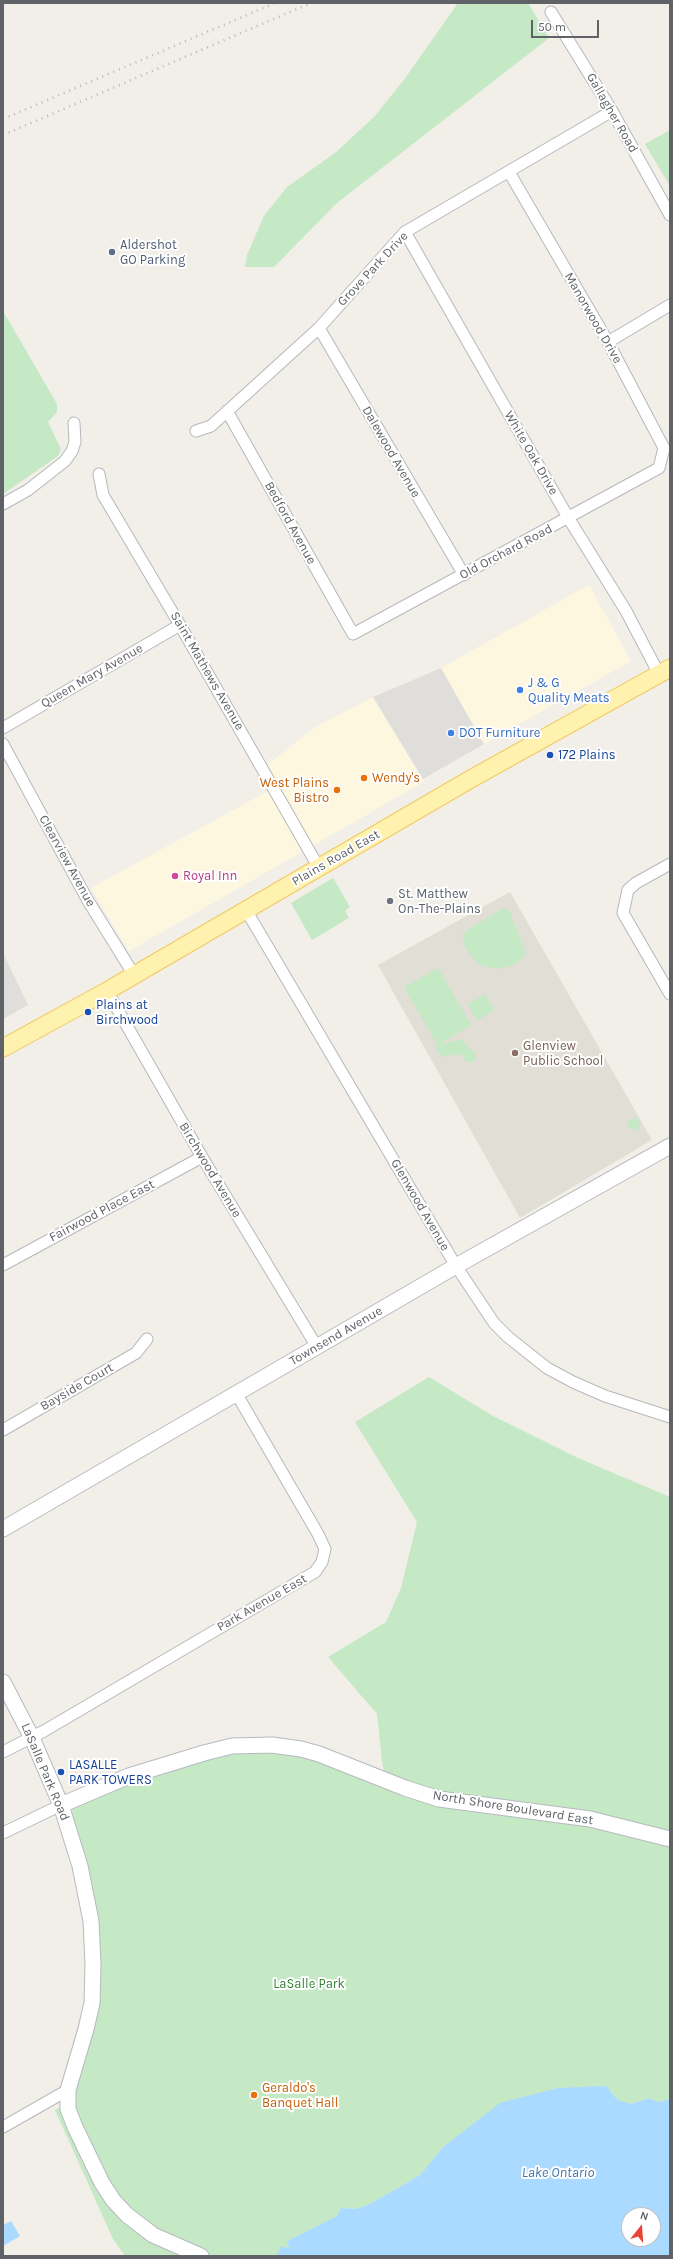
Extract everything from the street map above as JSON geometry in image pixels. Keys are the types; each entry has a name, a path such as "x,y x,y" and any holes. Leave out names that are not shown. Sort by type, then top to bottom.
{"main road":[{"name":"Plains Road East","path":"3,1048 107,991 470,780 665,671"}],"street":[{"name":"Gallagher Road","path":"551,12 612,111 670,215"},
{"name":"Grove Park Drive","path":"196,431 210,426 319,328 405,232 612,111"},
{"name":"Manorwood Drive","path":"509,172 608,342 664,448 659,468"},
{"name":"White Oak Drive","path":"405,232 569,518 626,612 665,671"},
{"path":"608,342 670,305"},
{"name":"Dalewood Avenue","path":"319,328 464,575"},
{"name":"Bedford Avenue","path":"227,411 353,634"},
{"path":"3,504 28,490 65,461 72,451 75,442 74,423"},
{"name":"Old Orchard Road","path":"353,634 659,468"},
{"name":"Saint Mathews Avenue","path":"99,474 103,495 180,625 319,868"},
{"name":"Queen Mary Avenue","path":"3,728 180,625"},
{"name":"Clearview Avenue","path":"3,744 88,899 134,975"},
{"path":"670,864 632,886 625,898 622,913 670,994"},
{"name":"Glenwood Avenue","path":"246,910 456,1266 494,1323 508,1337 547,1368 572,1382 605,1396 670,1417"},
{"name":"Birchwood Avenue","path":"107,991 202,1157 317,1347"},
{"name":"Townsend Avenue","path":"3,1529 456,1266 670,1146"},
{"name":"Fairwood Place East","path":"3,1265 202,1157"},
{"name":"Bayside Court","path":"3,1430 136,1353 147,1339"},
{"name":"Park Avenue East","path":"3,1752 32,1738 314,1572 322,1562 325,1549 318,1534 236,1393"},
{"name":"LaSalle Park Road","path":"3,1682 32,1738 61,1805 80,1866 90,1913 93,1965 92,2003 68,2090 68,2109 75,2127 113,2200 127,2215 153,2235 201,2256"},
{"name":"North Shore Boulevard East","path":"61,1805 129,1776 204,1753 232,1746 272,1746 301,1749 319,1754 405,1788 439,1799 590,1819 670,1839"},
{"path":"3,1833 61,1805"},
{"path":"3,2127 68,2090"}],"shaded area":[{"path":"589,585 631,661 484,744 441,668"},
{"path":"441,668 484,744 423,779 373,697"},
{"path":"373,697 424,782 129,951 91,888 268,791 257,773 314,728"},
{"name":"Glenview Public School","path":"510,892 652,1140 520,1218 378,965"},
{"path":"3,953 28,1005 3,1019"}],"green space":[{"path":"458,3 528,3 549,38 337,203 274,267 245,267 247,255 264,216 287,187 335,153 375,116 406,77"},
{"path":"670,130 670,186 645,144"},
{"path":"3,311 57,404 57,412 48,422 61,449 58,456 3,494"},
{"path":"333,878 350,907 345,911 349,918 312,940 291,903"},
{"path":"503,908 509,910 526,954 518,962 508,967 497,969 486,967 476,962 469,954 464,944 463,933"},
{"path":"438,968 471,1025 438,1045 462,1039 468,1048 476,1052 476,1059 473,1062 466,1062 462,1054 453,1056 451,1053 442,1058 435,1046 437,1045 404,987"},
{"path":"485,994 494,1010 477,1021 468,1004"},
{"path":"632,1118 636,1118 640,1124 636,1130 632,1130 628,1126 628,1122"},
{"name":"LaSalle Park","path":"429,1377 493,1416 578,1458 670,1497 670,2099 658,2102 649,2098 631,2104 618,2100 610,2090 443,2147 420,2175 368,2205 355,2209 341,2208 338,2216 289,2240 290,2249 278,2255 279,2256 125,2256 113,2239 55,2110 67,2104 92,1995 72,1810 104,1790 205,1760 249,1751 267,1750 313,1759 387,1787 382,1761 377,1714 328,1657 386,1622 401,1588 417,1522 355,1422"}],"water":[{"name":"Lake Ontario","path":"606,2086 618,2100 631,2104 649,2098 658,2102 670,2099 670,2256 277,2255 281,2246 290,2249 287,2243 289,2240 337,2216 341,2208 355,2209 368,2205 420,2175 443,2147 500,2103 558,2088"},
{"path":"11,2221 20,2236 3,2246 3,2225"}],"railway":[{"path":"3,119 275,3"},
{"path":"3,135 311,3"}],"place":[{"name":"Aldershot GO Parking","path":"112,252"},
{"name":"J & G Quality Meats","path":"520,690"},
{"name":"DOT Furniture","path":"451,733"},
{"name":"172 Plains","path":"550,755"},
{"name":"Wendy's","path":"364,778"},
{"name":"West Plains Bistro","path":"337,790"},
{"name":"Royal Inn","path":"175,876"},
{"name":"St. Matthew On-The-Plains","path":"390,901"},
{"name":"Plains at Birchwood","path":"88,1012"},
{"name":"Glenview Public School","path":"515,1053"},
{"name":"LASALLE PARK TOWERS","path":"61,1772"},
{"name":"Geraldo's Banquet Hall","path":"254,2095"}]}
